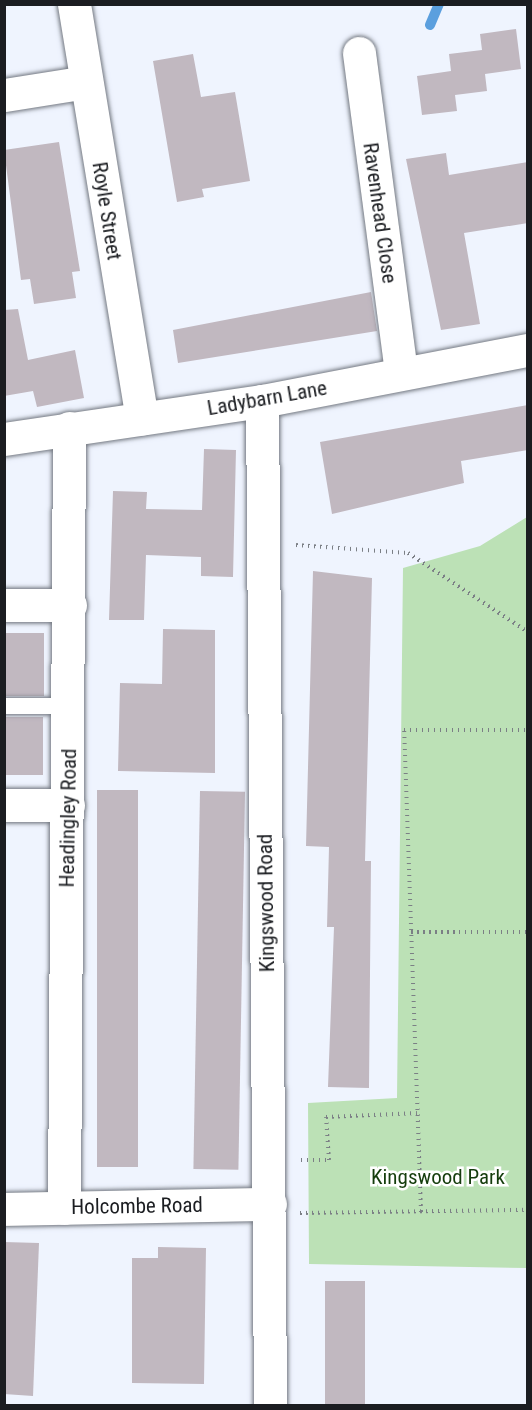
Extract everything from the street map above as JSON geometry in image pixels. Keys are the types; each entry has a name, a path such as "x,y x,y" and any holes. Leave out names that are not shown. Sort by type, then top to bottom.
{"street":[{"name":"Royle Street","path":"74,4 141,418"},
{"name":"Ravenhead Close","path":"359,53 401,373"},
{"path":"4,95 86,82"},
{"name":"Ladybarn Lane","path":"4,439 262,401 528,350"},
{"name":"Kingswood Road","path":"262,401 270,1160 270,1406"},
{"name":"Headingley Road","path":"64,1208 70,605 69,428"},
{"path":"4,605 70,605"},
{"path":"4,805 68,805"},
{"name":"Holcombe Road","path":"4,1209 270,1208"}],"lane":[{"path":"4,706 69,706"}],"path":[{"path":"263,542 408,553 528,632"},
{"path":"421,1212 404,730 528,730"},
{"path":"411,932 528,932"},
{"path":"270,1160 329,1160 326,1117 417,1113"},
{"path":"270,1208 421,1212 528,1210"}],"green space":[{"name":"Kingswood Park","path":"527,517 527,1268 309,1264 308,1103 397,1098 403,568 480,546"}],"building":[{"path":"516,29 521,69 485,74 487,91 455,95 457,111 422,115 417,76 451,71 449,54 482,50 480,34"},
{"path":"193,54 201,97 235,92 250,181 202,189 204,197 177,202 153,61"},
{"path":"59,142 80,271 72,272 76,298 34,304 30,279 21,280 4,150"},
{"path":"446,153 449,175 528,162 528,223 464,233 480,324 441,330 406,159"},
{"path":"371,292 377,331 178,363 173,330"},
{"path":"18,309 28,360 75,350 84,398 37,407 33,391 4,396 4,310"},
{"path":"528,405 528,450 461,461 464,483 332,514 320,442"},
{"path":"204,449 236,450 233,577 201,576 201,557 146,555 144,620 109,620 113,491 147,492 146,509 202,510"},
{"path":"313,571 372,578 365,861 371,861 369,1088 328,1087 334,927 327,927 329,847 306,846"},
{"path":"163,629 215,630 215,773 118,771 120,683 162,684"},
{"path":"4,633 44,633 44,696 4,696"},
{"path":"4,717 43,717 43,775 4,775"},
{"path":"97,790 138,790 138,1167 97,1167"},
{"path":"200,791 245,792 238,1170 193,1169"},
{"path":"4,1242 39,1243 33,1396 4,1394"},
{"path":"158,1247 206,1248 204,1384 132,1383 132,1258 158,1258"},
{"path":"325,1281 365,1281 365,1406 325,1406"}],"waterway":[{"path":"430,25 439,4"}]}
